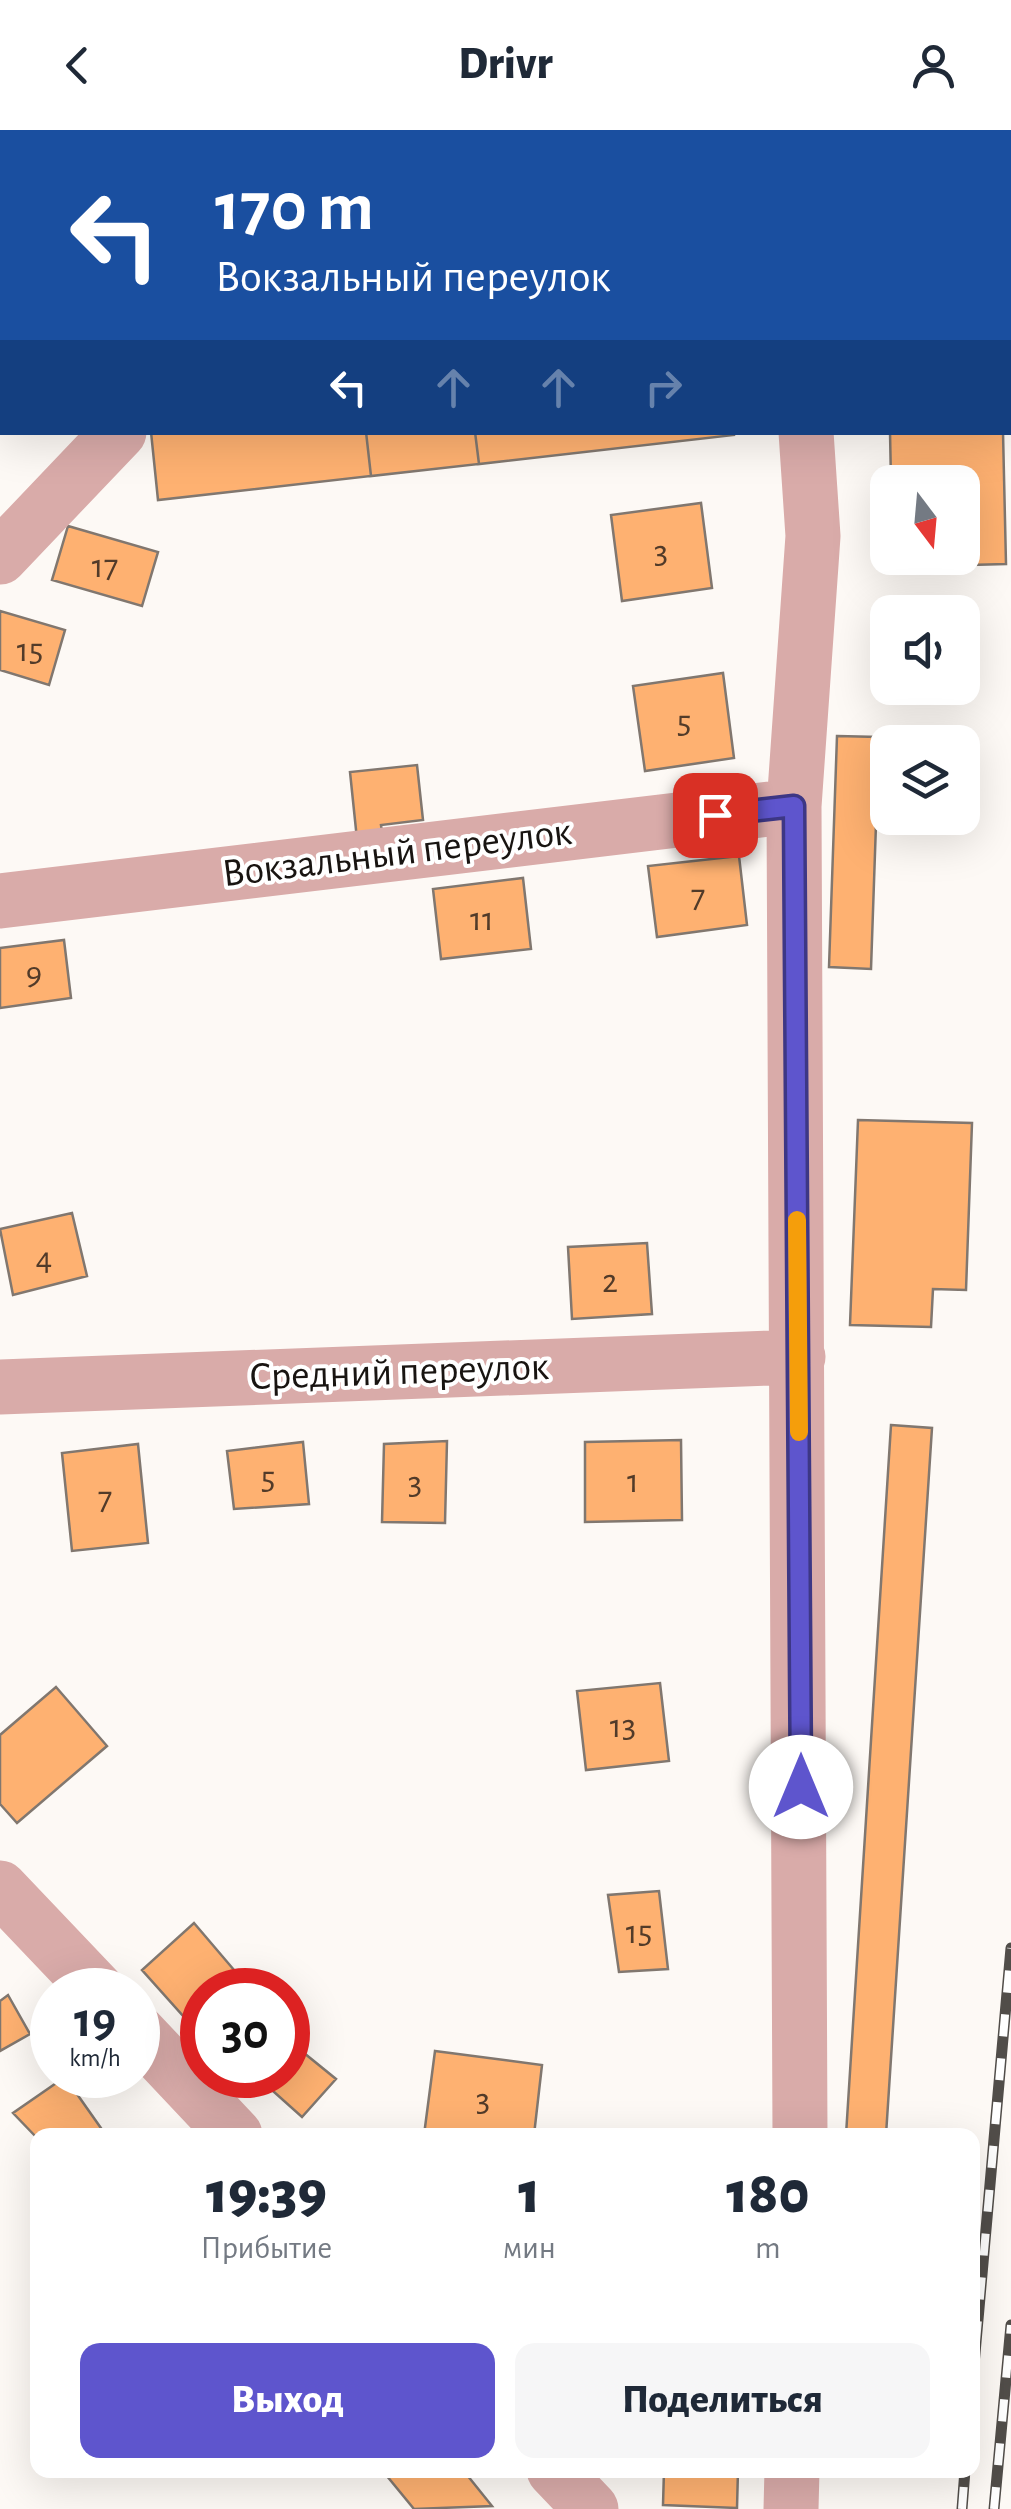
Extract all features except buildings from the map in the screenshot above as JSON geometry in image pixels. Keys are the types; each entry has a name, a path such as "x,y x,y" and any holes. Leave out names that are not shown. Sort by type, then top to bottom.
{"street":[{"path":"0,557 116,435"},
{"path":"800,2128 794,806 813,536 806,435"},
{"name":"Вокзальный переулок","path":"0,901 794,806"},
{"name":"Средний переулок","path":"0,1387 798,1358"},
{"path":"0,1888 76,1968"},
{"path":"160,2055 228,2128"},
{"path":"562,2478 591,2509"},
{"path":"792,2478 792,2509"}],"railway":[{"path":"980,2297 1011,1948"},
{"path":"994,2509 1011,2325"},
{"path":"962,2509 964,2478"}],"slow traffic":[{"path":"797,1220 799,1432"}],"route":[{"path":"715,815 794,806 801,1787"}]}
